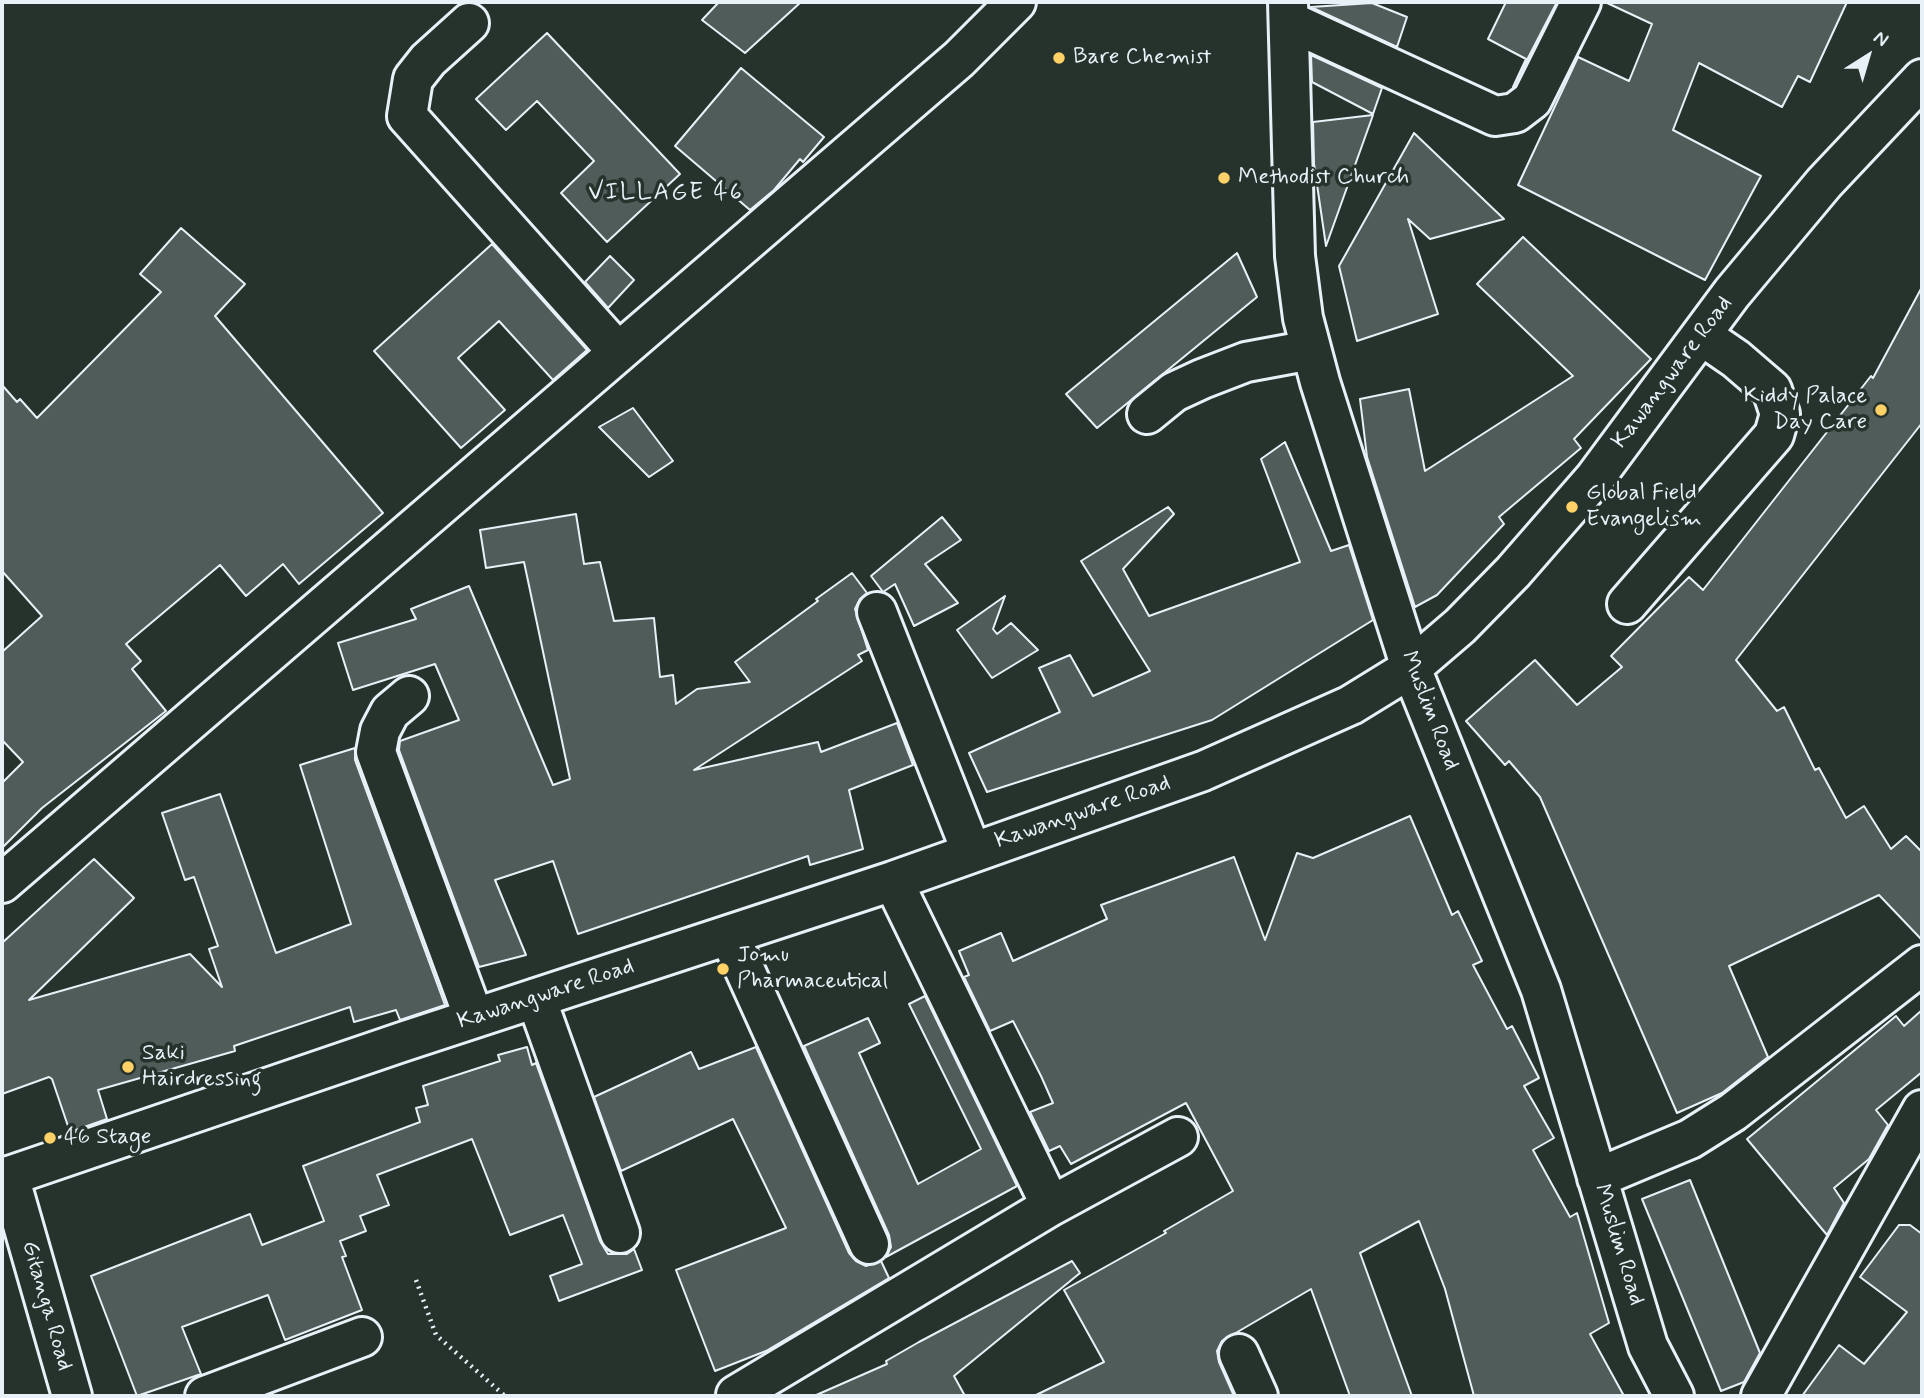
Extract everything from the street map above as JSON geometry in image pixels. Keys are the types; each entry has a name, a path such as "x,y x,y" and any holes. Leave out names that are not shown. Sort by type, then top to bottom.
{"street":[{"path":"2,883 959,59 1016,2"},
{"path":"1289,12 1495,116 1515,113 1532,100 1581,2"},
{"name":"Muslim Road","path":"1289,12 1295,256 1311,349 1411,668 1541,990 1648,1346 1674,1396"},
{"path":"470,23 428,60 414,79 407,116 618,352"},
{"name":"Kawangware Road","path":"5,1177 474,1018 893,881 1203,771 1296,732 1350,705 1411,668 1460,626 1556,524 1594,479 1701,335 1824,183 1922,79"},
{"path":"1627,604 1774,435 1780,414 1772,390 1736,359 1701,335"},
{"path":"1147,414 1174,392 1202,379 1246,362 1311,349"},
{"path":"877,612 972,853"},
{"path":"409,696 390,712 380,731 376,752 474,1018"},
{"path":"893,881 1051,1206"},
{"path":"729,935 869,1244"},
{"path":"1597,1178 1690,1139 1733,1112 1839,1026 1922,965"},
{"path":"536,998 620,1233"},
{"path":"1761,1396 1922,1110"},
{"path":"736,1395 1051,1206 1178,1137"},
{"name":"Gitanga Road","path":"5,1177 72,1396"},
{"path":"205,1396 362,1337"},
{"path":"1239,1354 1258,1396"}],"path":[{"path":"416,1280 436,1335 505,1396"}],"building":[{"path":"719,2 801,2 745,53 702,20"},
{"path":"1506,2 1557,2 1513,87 1526,59 1488,39"},
{"path":"1605,2 1847,2 1810,82 1798,76 1782,107 1699,63 1673,130 1761,176 1705,280 1518,185 1578,57 1629,81 1652,24"},
{"path":"1372,3 1407,17 1397,47 1311,7"},
{"path":"547,33 680,174 607,242 561,193 594,161 537,101 506,130 476,99"},
{"path":"1311,55 1382,88 1373,114 1312,82"},
{"path":"741,68 824,137 803,162 800,159 774,190 750,210 675,146"},
{"path":"1373,115 1326,246 1314,164 1313,122"},
{"path":"1414,133 1504,219 1430,239 1408,219 1438,314 1357,341 1339,266"},
{"path":"181,228 245,284 215,316 383,513 299,584 283,564 246,596 220,565 126,644 141,661 132,669 166,711 42,808 2,848 2,783 23,762 2,740 2,652 42,616 2,571 2,385 17,402 20,399 37,418 161,292 140,274"},
{"path":"1523,237 1651,359 1574,439 1581,448 1499,517 1504,524 1437,595 1415,607 1367,457 1360,399 1409,389 1425,471 1573,376 1477,284"},
{"path":"492,244 587,350 553,380 499,321 458,358 505,410 461,448 374,351"},
{"path":"1237,253 1257,297 1097,428 1066,394"},
{"path":"610,256 634,280 608,308 585,282"},
{"path":"1922,287 1922,423 1736,660 1777,711 1784,707 1815,770 1819,768 1846,818 1864,806 1891,849 1906,836 1922,852 1922,940 1879,895 1729,966 1768,1057 1722,1093 1677,1113 1540,797 1509,761 1505,765 1466,721 1535,660 1577,705 1622,667 1611,656 1689,577 1703,590 1871,376 1873,378"},
{"path":"633,408 673,461 649,477 599,427"},
{"path":"1285,442 1331,551 1349,545 1373,620 1212,720 987,792 969,753 1060,712 1039,668 1070,655 1093,696 1150,671 1081,561 1168,507 1174,514 1123,569 1149,616 1300,562 1261,459"},
{"path":"576,514 584,564 600,562 614,621 654,618 660,677 673,675 676,704 697,689 750,682 735,662 852,573 867,593 855,609 868,650 858,655 862,661 694,770 818,742 821,752 897,723 913,765 849,790 863,849 810,865 808,856 578,934 553,861 495,880 526,955 479,967 399,750 400,741 459,720 435,664 353,690 338,643 416,619 411,609 469,586 553,785 570,779 524,562 486,568 480,530"},
{"path":"942,517 961,540 925,564 958,603 914,626 895,584 883,592 871,576"},
{"path":"1005,596 993,629 997,634 1011,623 1038,650 992,678 957,630"},
{"path":"355,748 355,760 445,1005 400,1020 396,1010 354,1022 350,1007 234,1046 235,1051 98,1090 107,1119 70,1132 49,1077 2,1094 2,943 94,859 134,898 29,1000 190,954 222,987 209,949 218,946 194,877 185,880 162,813 220,794 276,953 351,924 300,765"},
{"path":"1410,816 1452,915 1458,911 1482,961 1473,965 1507,1029 1512,1026 1539,1078 1524,1086 1554,1138 1533,1150 1570,1217 1577,1213 1609,1323 1590,1334 1624,1396 1474,1396 1445,1289 1419,1221 1360,1253 1412,1396 1350,1396 1311,1289 1222,1341 1217,1351 1219,1362 1234,1396 1034,1396 1104,1362 1064,1290 1166,1233 1164,1231 1233,1191 1186,1103 1071,1164 1060,1146 1049,1151 1030,1112 1053,1103 1041,1076 1013,1021 990,1031 964,977 969,975 959,951 1001,933 1013,961 1107,919 1101,905 1234,857 1265,940 1297,853 1313,858"},
{"path":"925,996 1017,1186 886,1257 891,1247 889,1235 804,1046 868,1018 880,1043 859,1053 918,1184 981,1149 909,1004"},
{"path":"1922,1010 1922,1072 1876,1110 1888,1125 1869,1159 1834,1188 1844,1203 1827,1235 1747,1139 1896,1016 1904,1026"},
{"path":"527,1047 532,1065 536,1063 600,1241 608,1254 627,1254 634,1249 642,1270 559,1301 550,1276 582,1264 563,1215 510,1235 472,1139 377,1175 389,1205 360,1216 366,1231 340,1241 346,1256 342,1257 362,1310 285,1340 268,1295 182,1327 201,1374 137,1396 91,1276 250,1214 262,1245 324,1221 303,1166 420,1122 416,1108 428,1105 423,1086 500,1061 498,1055"},
{"path":"756,1047 849,1253 856,1261 866,1266 881,1261 889,1278 766,1351 715,1371 676,1270 786,1228 733,1119 621,1171 594,1097 691,1052 699,1069"},
{"path":"1690,1180 1760,1353 1744,1382 1721,1391 1642,1199"},
{"path":"1899,1225 1910,1225 1922,1234 1922,1396 1802,1396 1839,1345 1864,1364 1907,1312 1860,1277"},
{"path":"1072,1261 1080,1273 954,1376 965,1396 814,1396 887,1364 886,1361 919,1342"}],"place":[{"name":"Bare Chemist","path":"1059,58"},
{"name":"Methodist Church","path":"1224,178"},
{"name":"Kiddy Palace Day Care","path":"1881,410"},
{"name":"Global Field Evangelism","path":"1572,507"},
{"name":"Jomu Pharmaceutical","path":"723,969"},
{"name":"Saki Hairdressing","path":"128,1067"},
{"name":"46 Stage","path":"50,1138"}],"district":[{"name":"VILLAGE 46","path":"666,194"}]}
